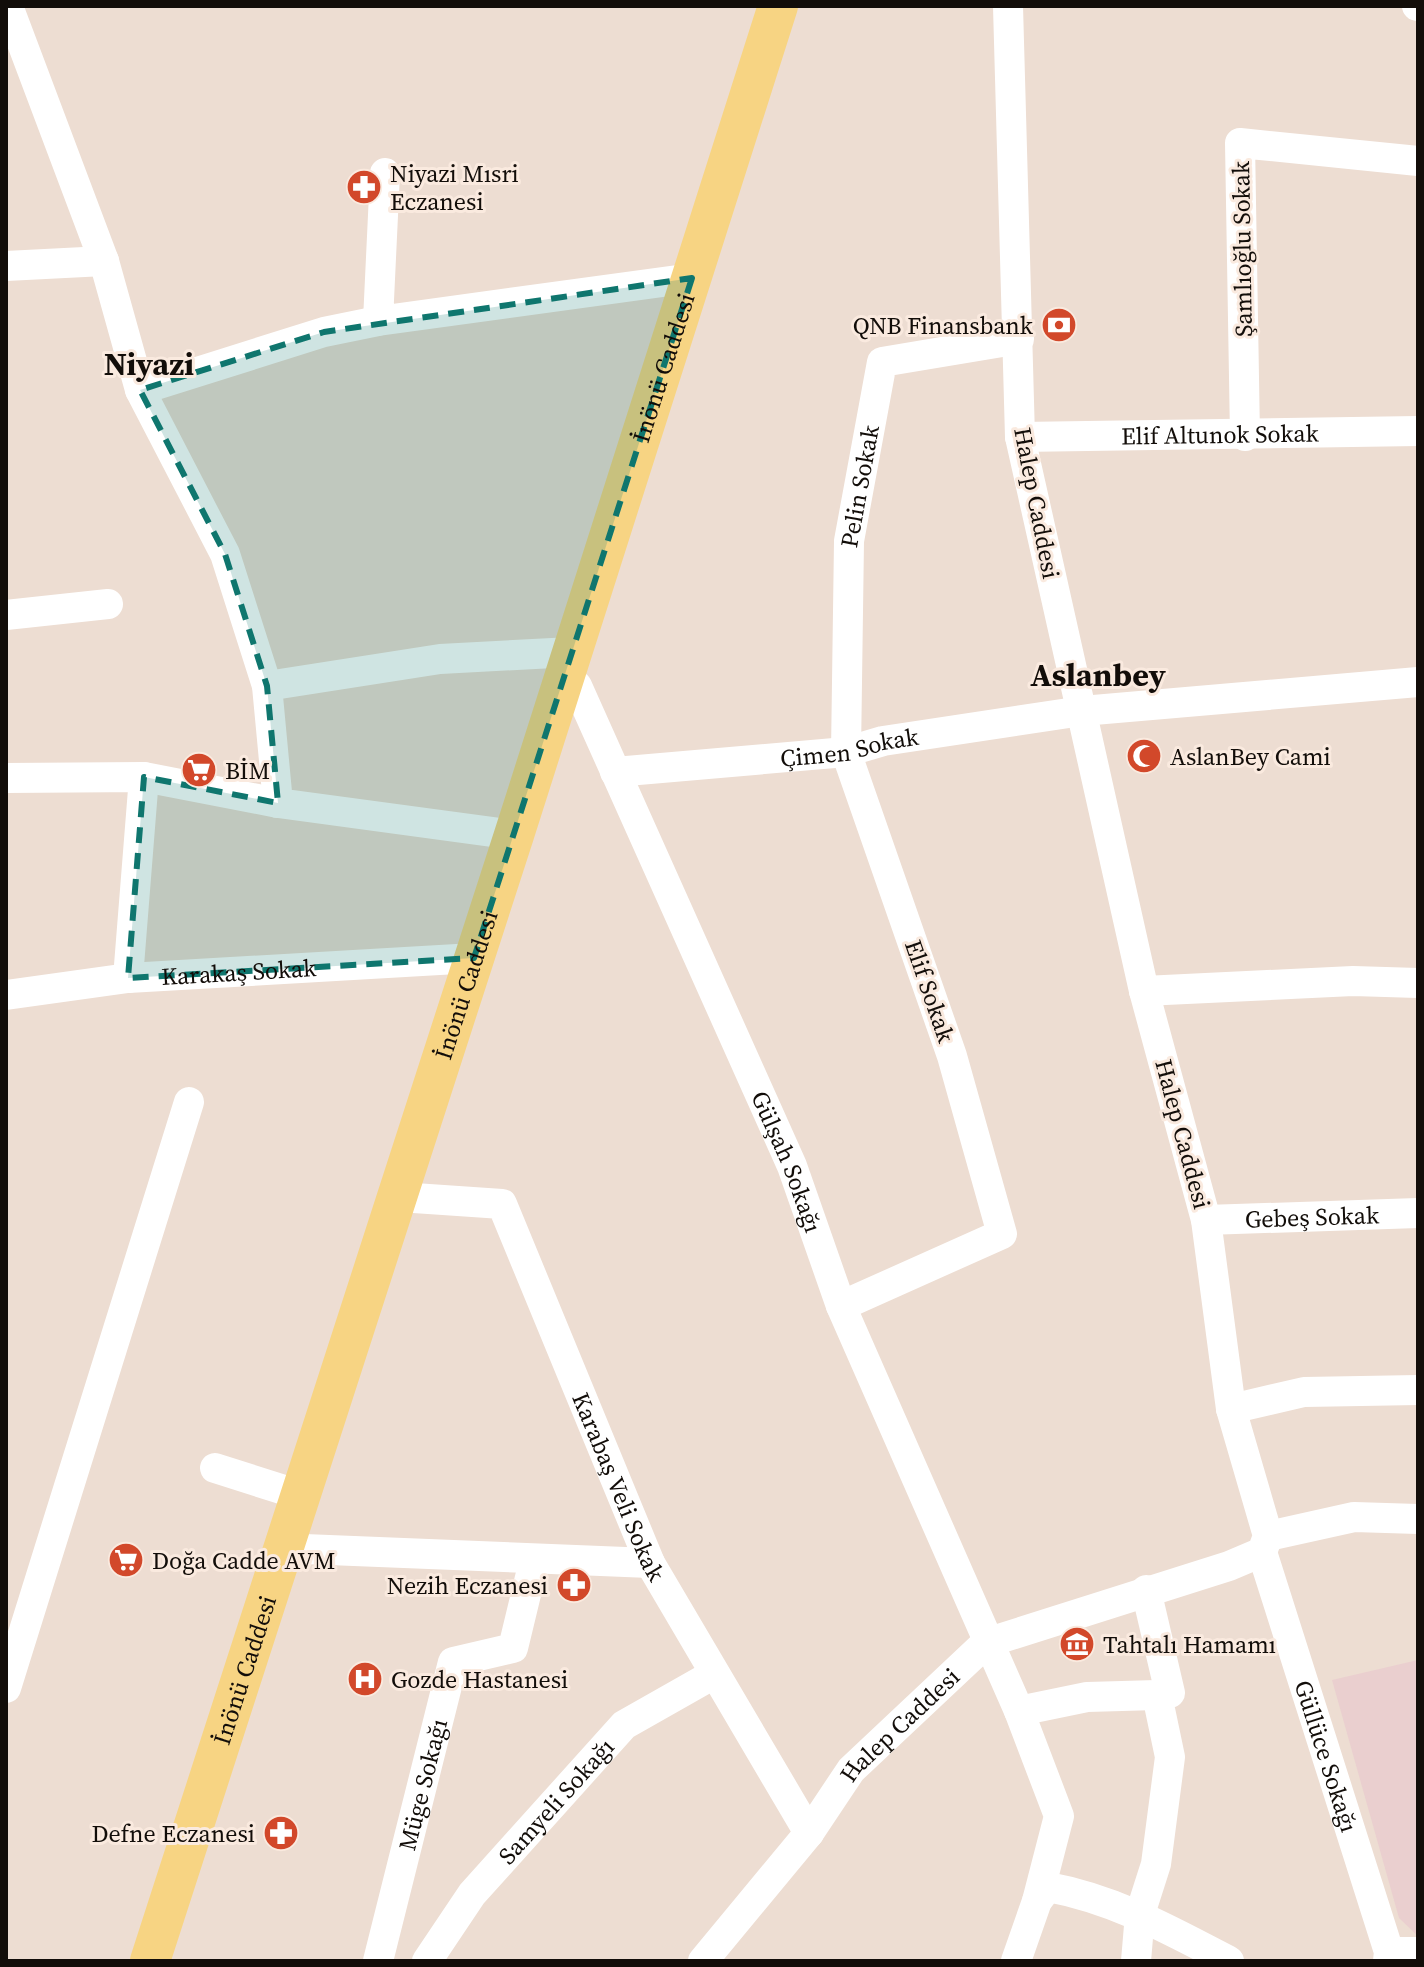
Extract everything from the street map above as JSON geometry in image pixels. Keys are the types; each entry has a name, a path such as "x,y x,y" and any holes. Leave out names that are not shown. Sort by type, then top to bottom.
{"main road":[{"name":"İnönü Caddesi","path":"165,1961 304,1549 778,6"},
{"name":"İnönü Caddesi","path":"150,1961 514,835 574,669 793,6"}],"street":[{"path":"8,6 104,261 140,390 225,554 267,686 278,803"},
{"name":"Halep Caddesi","path":"703,1961 809,1833 851,1770 986,1643 1229,1566 1265,1544 1231,1409 1206,1220 1144,991 1020,437 1008,6"},
{"name":"Şamlıoğlu Sokak","path":"1245,436 1240,143 1418,161"},
{"path":"378,321 385,173"},
{"path":"6,266 104,261"},
{"path":"140,390 324,332 378,321 692,278"},
{"name":"Pelin Sokak","path":"846,752 849,541 882,362 1019,339"},
{"name":"Elif Altunok Sokak","path":"1020,437 1418,431"},
{"path":"6,615 108,604"},
{"path":"267,686 440,659 574,669"},
{"name":"Gülşah Sokağı","path":"574,669 615,772 792,1166 841,1306 986,1643 1019,1711 1059,1816 1037,1901 1016,1961"},
{"name":"Çimen Sokak","path":"615,772 846,752 883,741 1082,711 1418,682"},
{"name":"Elif Sokak","path":"841,1306 1002,1234 952,1056 846,752"},
{"path":"6,778 144,777 278,803 514,835"},
{"path":"128,978 144,777"},
{"name":"Karakaş Sokak","path":"6,995 128,978 474,958"},
{"path":"1144,991 1353,981 1418,983"},
{"path":"6,1688 189,1102"},
{"name":"Karabaş Veli Sokak","path":"414,1198 502,1204 650,1563 809,1833"},
{"name":"Gebeş Sokak","path":"1206,1220 1418,1213"},
{"path":"1231,1409 1304,1392 1418,1390"},
{"path":"215,1468 300,1495"},
{"path":"1265,1544 1354,1517 1418,1519"},
{"name":"Güllüce Sokağı","path":"1265,1544 1398,1955"},
{"path":"304,1549 534,1561 650,1563"},
{"name":"Müge Sokağı","path":"378,1961 453,1662 513,1648 534,1561"},
{"path":"1019,1711 1087,1697 1170,1693 1146,1590"},
{"name":"Samyeli Sokağı","path":"427,1961 472,1894 624,1725 714,1674"},
{"path":"1136,1961 1140,1914 1156,1864 1170,1757 1157,1695"},
{"path":"1037,1901 1048,1887 1087,1894 1140,1914 1229,1961"}],"highlighted area":[{"path":"692,278 474,958 128,978 144,777 278,803 267,686 225,554 140,390 324,332"}],"shaded area":[{"path":"1418,1660 1418,1936 1399,1918 1332,1680"}],"place":[{"name":"Niyazi Mısri Eczanesi","path":"364,187"},
{"name":"QNB Finansbank","path":"1059,325"},
{"name":"AslanBey Cami","path":"1144,756"},
{"name":"BİM","path":"199,770"},
{"name":"Doğa Cadde AVM","path":"126,1560"},
{"name":"Nezih Eczanesi","path":"574,1585"},
{"name":"Tahtalı Hamamı","path":"1077,1644"},
{"name":"Gozde Hastanesi","path":"365,1679"},
{"name":"Defne Eczanesi","path":"281,1833"}],"district":[{"name":"Niyazi","path":"149,364"},
{"name":"Aslanbey","path":"1098,675"}]}
